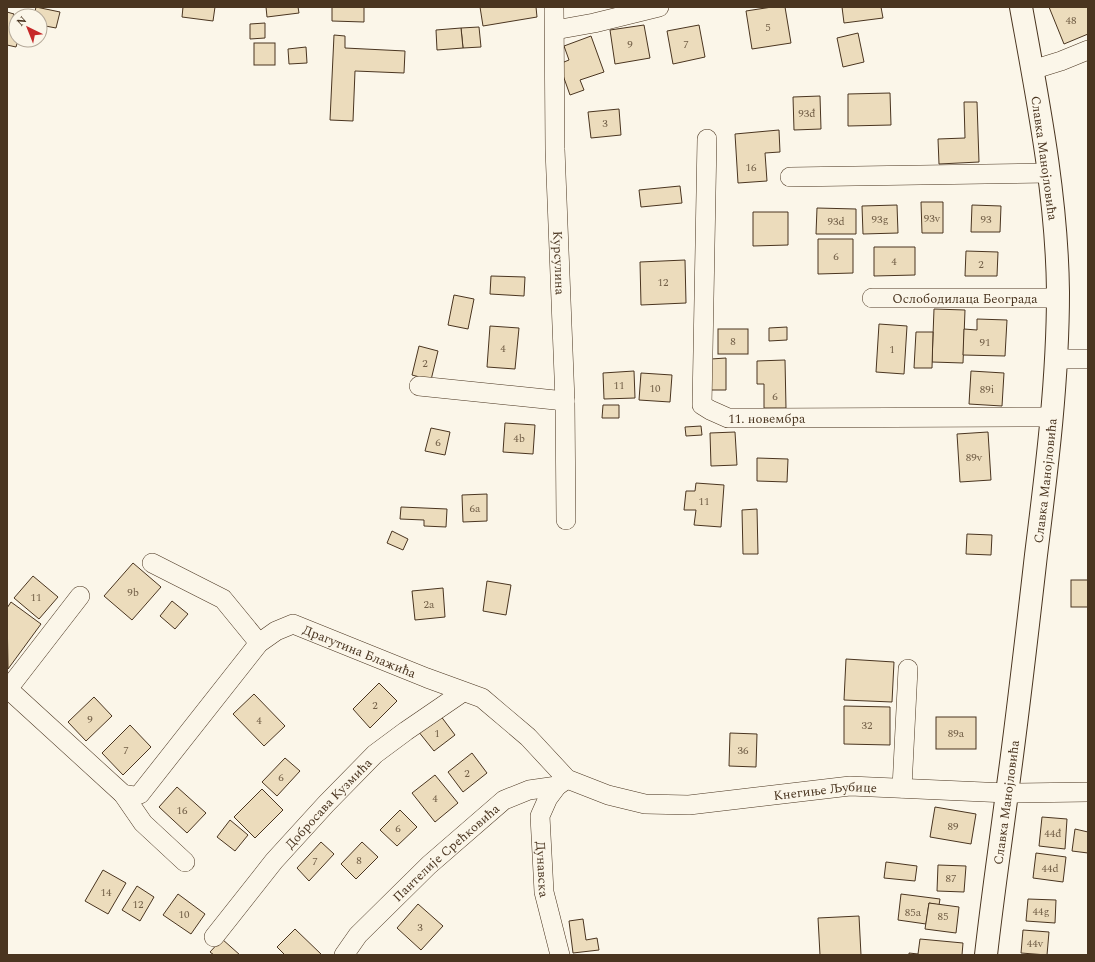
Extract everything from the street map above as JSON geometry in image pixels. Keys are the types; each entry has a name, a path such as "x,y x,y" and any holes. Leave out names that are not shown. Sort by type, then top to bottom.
{"main road":[{"name":"Славка Манојловића","path":"986,955 1052,417 1057,359 1058,298 1055,234 1049,173 1020,7"}],"street":[{"name":"Курсулина","path":"554,7 555,149 565,401 566,520"},
{"path":"555,30 594,23 659,7"},
{"path":"1032,70 1061,61 1088,50"},
{"name":"11. новембра","path":"707,139 702,405 728,418 1052,417"},
{"path":"790,177 1049,173"},
{"name":"Ослободилаца Београда","path":"872,298 1058,298"},
{"path":"1057,359 1088,359"},
{"path":"420,386 565,401"},
{"path":"152,563 223,599 259,643"},
{"path":"80,596 8,688 123,794 143,823 185,862"},
{"name":"Драгутина Блажића","path":"123,794 135,796 140,794 259,643 276,632 293,624 463,692 482,698 528,738 562,782"},
{"path":"902,788 908,669"},
{"name":"Добросава Кузмића","path":"214,937 274,861 326,804 375,754 463,692"},
{"name":"Кнегиње Љубице","path":"562,782 645,804 689,805 850,786 1007,793 1088,792"},
{"name":"Пантелије Срећковића","path":"344,955 358,935 429,865 504,800 529,790 562,782"},
{"name":"Дунавска","path":"560,955 544,892 540,816 548,798 562,782"}],"building":[{"path":"183,7 215,7 213,21 182,17"},
{"path":"266,7 298,7 299,13 267,17"},
{"path":"332,7 364,7 364,22 332,21"},
{"path":"480,7 536,7 537,17 483,26"},
{"path":"772,7 785,7 791,43 752,49 746,11"},
{"path":"842,7 881,7 883,18 844,23"},
{"path":"1049,7 1088,7 1088,34 1064,44"},
{"path":"48,10 60,12 56,28 48,26"},
{"path":"7,12 8,45 7,45"},
{"path":"265,23 265,38 250,39 250,24"},
{"path":"644,25 650,58 615,64 610,30"},
{"path":"699,25 705,57 673,64 667,31"},
{"path":"479,27 481,47 463,48 461,28"},
{"path":"461,28 463,48 437,50 436,30"},
{"path":"858,33 864,62 843,67 837,38"},
{"path":"334,35 345,36 345,48 405,51 404,73 355,71 353,121 330,120"},
{"path":"591,36 604,72 580,80 584,90 570,95 559,64 569,60 564,46"},
{"path":"254,43 275,43 275,65 254,65"},
{"path":"306,47 307,63 289,64 288,49"},
{"path":"890,93 891,125 848,126 848,94"},
{"path":"820,96 821,129 794,130 793,97"},
{"path":"964,102 977,102 979,162 939,164 938,139 965,138"},
{"path":"619,109 621,135 591,138 588,112"},
{"path":"779,130 780,152 765,153 767,181 738,183 735,134"},
{"path":"680,186 682,203 641,207 639,190"},
{"path":"921,202 943,202 943,233 922,233"},
{"path":"897,205 898,233 863,234 862,206"},
{"path":"972,205 1001,206 1000,232 971,232"},
{"path":"817,208 856,209 856,234 816,234"},
{"path":"753,212 788,212 788,245 753,246"},
{"path":"818,239 853,239 853,273 818,274"},
{"path":"874,247 915,247 915,275 874,276"},
{"path":"966,251 998,252 997,276 965,276"},
{"path":"685,260 686,303 641,305 640,262"},
{"path":"491,276 525,277 524,296 490,294"},
{"path":"454,295 474,299 468,329 448,325"},
{"path":"934,309 965,310 963,363 932,362"},
{"path":"977,319 1007,320 1005,356 963,355 964,329 977,330"},
{"path":"879,324 907,326 904,374 876,372"},
{"path":"490,326 519,328 515,369 487,367"},
{"path":"787,327 787,340 769,341 769,328"},
{"path":"718,329 748,329 748,354 718,354"},
{"path":"916,332 933,332 932,368 914,368"},
{"path":"419,346 438,351 431,380 412,375"},
{"path":"726,358 726,390 711,390 711,359"},
{"path":"785,360 786,408 764,408 764,384 757,384 757,361"},
{"path":"634,371 635,398 604,399 603,373"},
{"path":"971,371 1004,373 1002,406 969,404"},
{"path":"641,373 672,375 670,402 639,400"},
{"path":"603,405 619,405 619,418 602,418"},
{"path":"505,423 535,425 533,454 503,452"},
{"path":"701,426 702,435 686,436 685,427"},
{"path":"431,428 450,432 445,455 425,451"},
{"path":"735,432 737,465 711,466 710,433"},
{"path":"988,432 991,480 960,482 957,434"},
{"path":"757,458 788,459 787,482 757,481"},
{"path":"696,483 724,485 721,527 694,525 696,510 684,510 686,491 695,491"},
{"path":"487,494 487,521 463,522 462,495"},
{"path":"401,507 447,509 446,527 424,526 424,520 400,519"},
{"path":"757,509 758,554 743,554 742,510"},
{"path":"392,531 408,539 403,550 387,543"},
{"path":"967,534 992,535 991,555 966,554"},
{"path":"133,563 161,587 132,620 104,596"},
{"path":"33,576 58,597 39,619 14,598"},
{"path":"1071,580 1088,580 1088,607 1071,607"},
{"path":"487,581 511,585 506,615 483,611"},
{"path":"443,588 445,617 415,620 412,591"},
{"path":"172,601 188,614 175,629 160,616"},
{"path":"11,602 41,624 8,669 7,608"},
{"path":"846,659 894,662 892,702 844,700"},
{"path":"379,683 397,701 370,728 353,709"},
{"path":"254,694 285,726 264,746 233,714"},
{"path":"94,697 112,716 86,741 68,722"},
{"path":"844,706 890,707 890,745 844,744"},
{"path":"440,715 455,735 434,751 418,731"},
{"path":"936,717 976,717 976,749 936,749"},
{"path":"130,725 151,747 123,775 102,753"},
{"path":"730,733 757,734 756,767 729,766"},
{"path":"472,753 487,773 463,792 448,772"},
{"path":"285,758 300,771 277,796 262,782"},
{"path":"435,775 458,803 435,822 412,793"},
{"path":"177,787 206,813 187,833 159,807"},
{"path":"262,789 283,810 255,838 234,817"},
{"path":"935,807 976,814 971,844 930,837"},
{"path":"400,810 417,827 397,846 380,830"},
{"path":"1042,817 1067,819 1065,849 1039,846"},
{"path":"230,820 248,835 235,851 217,837"},
{"path":"1075,829 1088,832 1088,853 1072,851"},
{"path":"321,842 334,854 309,881 297,868"},
{"path":"362,842 378,857 356,879 341,864"},
{"path":"1036,853 1066,857 1063,882 1033,878"},
{"path":"886,862 917,866 915,881 884,878"},
{"path":"938,865 966,866 964,892 937,891"},
{"path":"103,870 126,883 108,914 85,901"},
{"path":"137,886 154,897 140,921 122,910"},
{"path":"178,894 205,914 191,934 163,915"},
{"path":"901,894 940,899 939,905 929,903 926,924 898,920"},
{"path":"1028,899 1056,900 1055,923 1026,921"},
{"path":"929,903 959,907 956,933 925,929"},
{"path":"418,904 443,926 421,950 397,928"},
{"path":"859,916 861,955 820,955 818,918"},
{"path":"583,919 586,940 597,938 599,950 573,953 569,921"},
{"path":"295,929 322,955 285,955 277,947"},
{"path":"1023,930 1049,932 1047,955 1021,953"},
{"path":"222,939 240,955 214,955 210,952"},
{"path":"920,939 963,943 962,955 909,955 909,953 918,954"}]}
